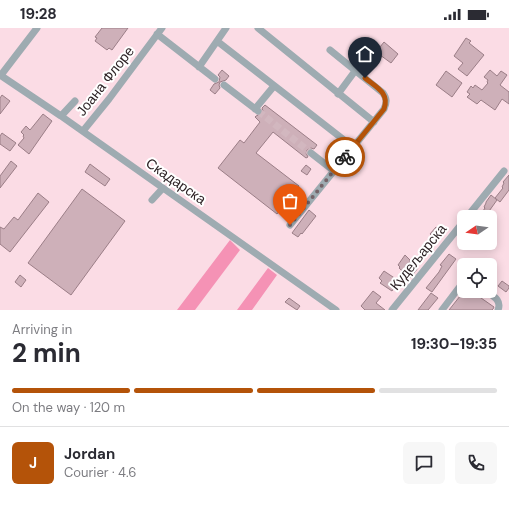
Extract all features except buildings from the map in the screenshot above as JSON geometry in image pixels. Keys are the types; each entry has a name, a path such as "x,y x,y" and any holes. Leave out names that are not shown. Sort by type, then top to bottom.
{"street":[{"path":"0,75 37,28"},
{"path":"199,66 226,28"},
{"path":"258,28 374,122"},
{"path":"159,31 215,79"},
{"name":"Јоана Флоре","path":"83,131 110,99 159,31"},
{"path":"217,41 353,147"},
{"path":"290,225 374,122 384,109 386,103 386,98 383,93 330,50"},
{"path":"338,94 355,71"},
{"name":"Скадарска","path":"0,75 83,131 315,298 336,310"},
{"path":"224,85 257,110 274,86"},
{"path":"61,116 75,101"},
{"path":"311,153 334,171"},
{"path":"473,210 504,171"},
{"path":"152,200 163,188"},
{"name":"Кудељарска","path":"392,310 457,230"},
{"path":"442,310 457,290"},
{"path":"495,298 499,301 500,305 498,310"}],"shaded area":[{"path":"230,240 240,250 195,310 177,310"},
{"path":"268,268 277,275 252,310 237,310"}],"tunnel":[{"path":"258,111 311,153"}],"way so far":[{"path":"290,225 345,157"}],"route":[{"path":"345,157 384,109 386,103 386,98 383,93 365,78"}]}
